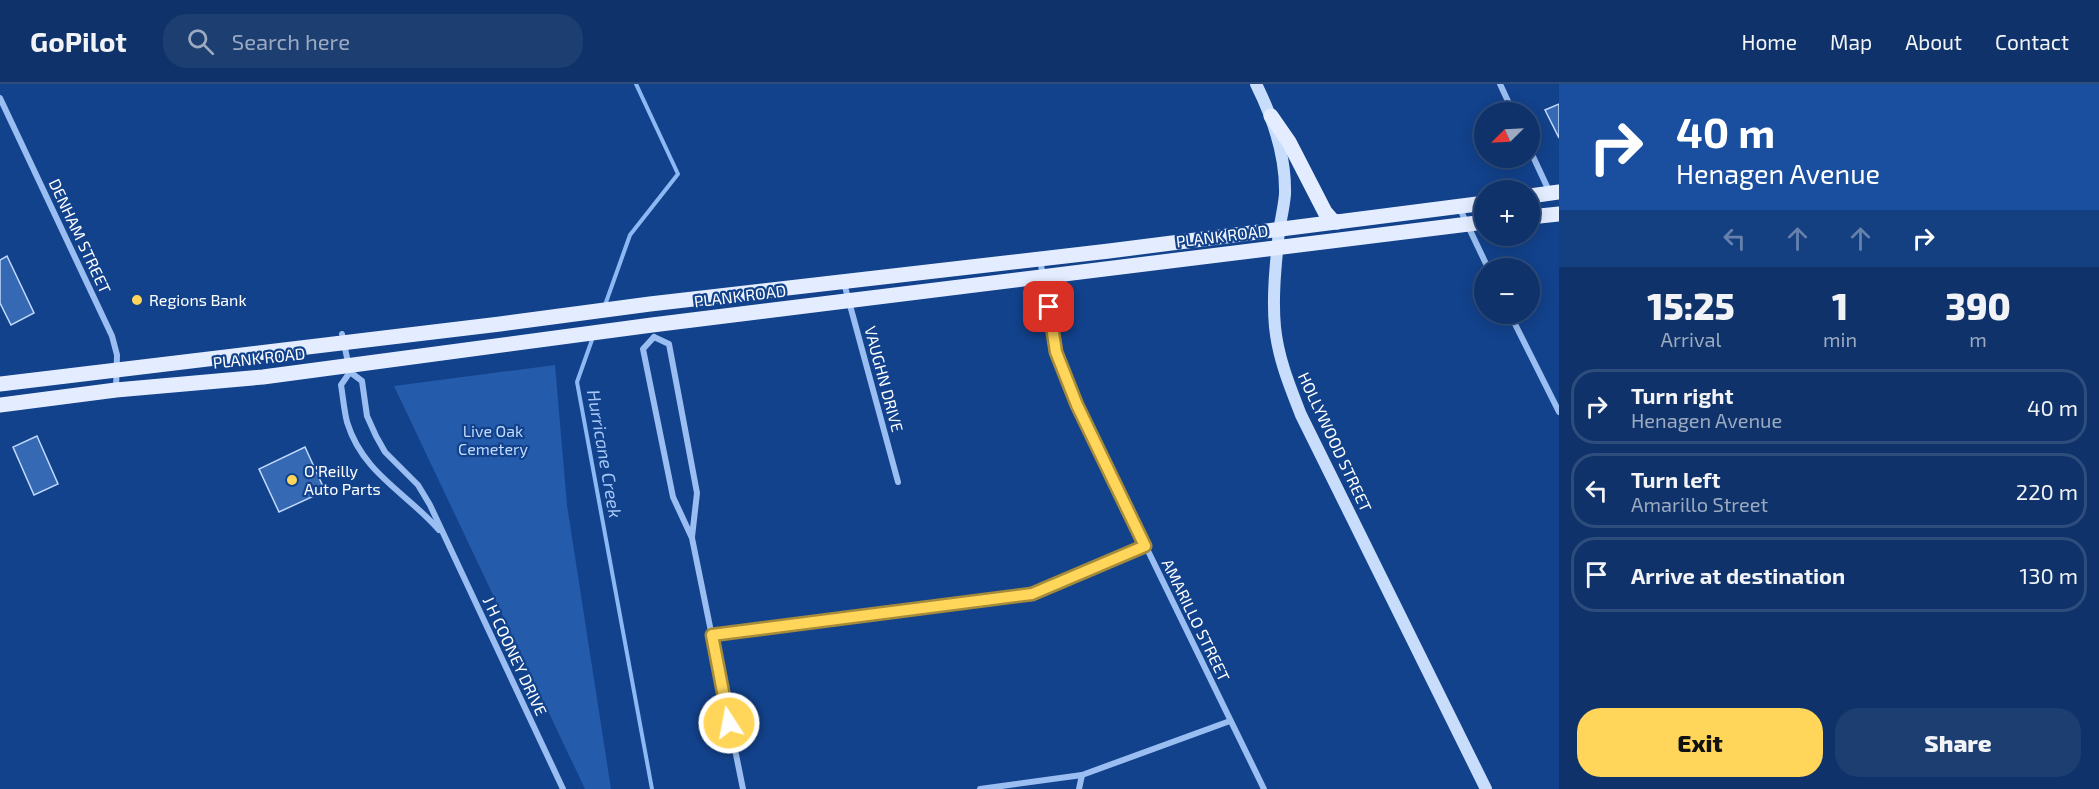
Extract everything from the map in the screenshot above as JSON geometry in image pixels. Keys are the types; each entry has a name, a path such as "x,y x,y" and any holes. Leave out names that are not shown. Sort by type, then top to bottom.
{"main road":[{"path":"1271,116 1289,142 1325,212 1337,222"},
{"name":"PLANK ROAD","path":"0,384 344,339 564,316 1474,205"},
{"path":"1540,216 1559,214"},
{"name":"PLANK ROAD","path":"0,405 116,390 349,369 568,336 618,330 653,331 849,300 1474,224"}],"street":[{"name":"HOLLYWOOD STREET","path":"1256,84 1271,116 1280,146 1285,180 1274,306 1281,359 1306,426 1486,789"},
{"path":"1500,84 1508,102"},
{"name":"DENHAM STREET","path":"0,98 112,336 117,355 116,390"},
{"path":"1540,168 1554,193"},
{"path":"1460,207 1483,258"},
{"name":"AMARILLO STREET","path":"1040,258 1056,352 1077,405 1264,789"},
{"name":"VAUGHN DRIVE","path":"844,282 898,483"},
{"path":"650,304 653,331 643,349 673,497 692,538 743,789"},
{"path":"1515,324 1559,412"},
{"path":"653,331 669,344 671,353 697,493 692,538"},
{"name":"J H COONEY DRIVE","path":"344,339 349,369 341,385 346,419 359,450 378,475 425,514 443,535"},
{"name":"J H COONEY DRIVE","path":"349,369 362,381 367,416 385,452 422,491 563,789"},
{"path":"712,635 1032,594 1145,546"},
{"path":"980,789 1082,775 1230,721"},
{"path":"1078,789 1082,775"}],"green space":[{"name":"Live Oak Cemetery","path":"555,365 567,505 611,789 585,789 394,386"}],"building":[{"path":"1559,104 1559,138 1545,110"},
{"path":"7,256 34,313 11,325 0,303 0,260"},
{"path":"37,436 58,484 34,495 13,447"},
{"name":"O'Reilly Auto Parts","path":"305,447 325,491 279,512 259,469"}],"waterway":[{"name":"Hurricane Creek","path":"605,305 630,235 678,174 636,84"},
{"name":"Hurricane Creek","path":"593,337 577,382 652,789"}],"place":[{"name":"Regions Bank","path":"137,300"},
{"name":"O'Reilly Auto Parts","path":"292,480"}],"route":[{"path":"729,723 712,635 1032,594 1145,546 1077,405 1056,352 1049,307"}]}
